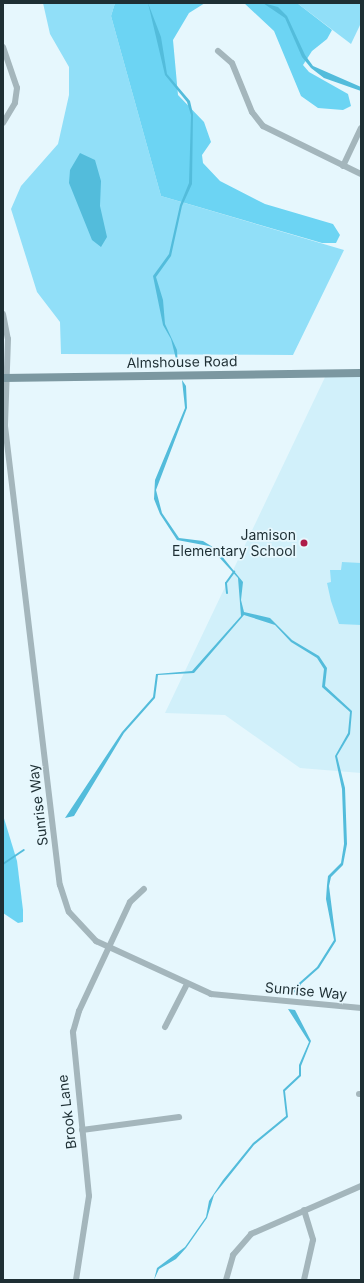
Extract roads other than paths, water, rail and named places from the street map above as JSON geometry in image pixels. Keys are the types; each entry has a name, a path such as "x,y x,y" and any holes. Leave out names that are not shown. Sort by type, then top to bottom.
{"main road":[{"name":"Almshouse Road","path":"4,376 156,376 361,373"}],"street":[{"path":"3,47 5,57 15,79 16,96 3,123"},
{"path":"218,51 234,66 260,123 361,174"},
{"path":"343,166 361,128"},
{"name":"Sunrise Way","path":"3,314 8,339 4,376 5,426 60,884 73,920 87,935 108,947 187,984 221,996 361,1008"},
{"name":"Brook Lane","path":"76,1280 89,1208 73,1032 79,1011 130,902 144,889"},
{"path":"165,1027 187,984"},
{"path":"82,1130 179,1117"},
{"path":"226,1280 233,1255 251,1234 361,1186"},
{"path":"304,1210 313,1240 304,1280"}],"waterway":[{"path":"227,593 226,583 234,572"},
{"path":"3,864 24,850"}],"place":[{"name":"Jamison Elementary School","path":"304,543"}]}
